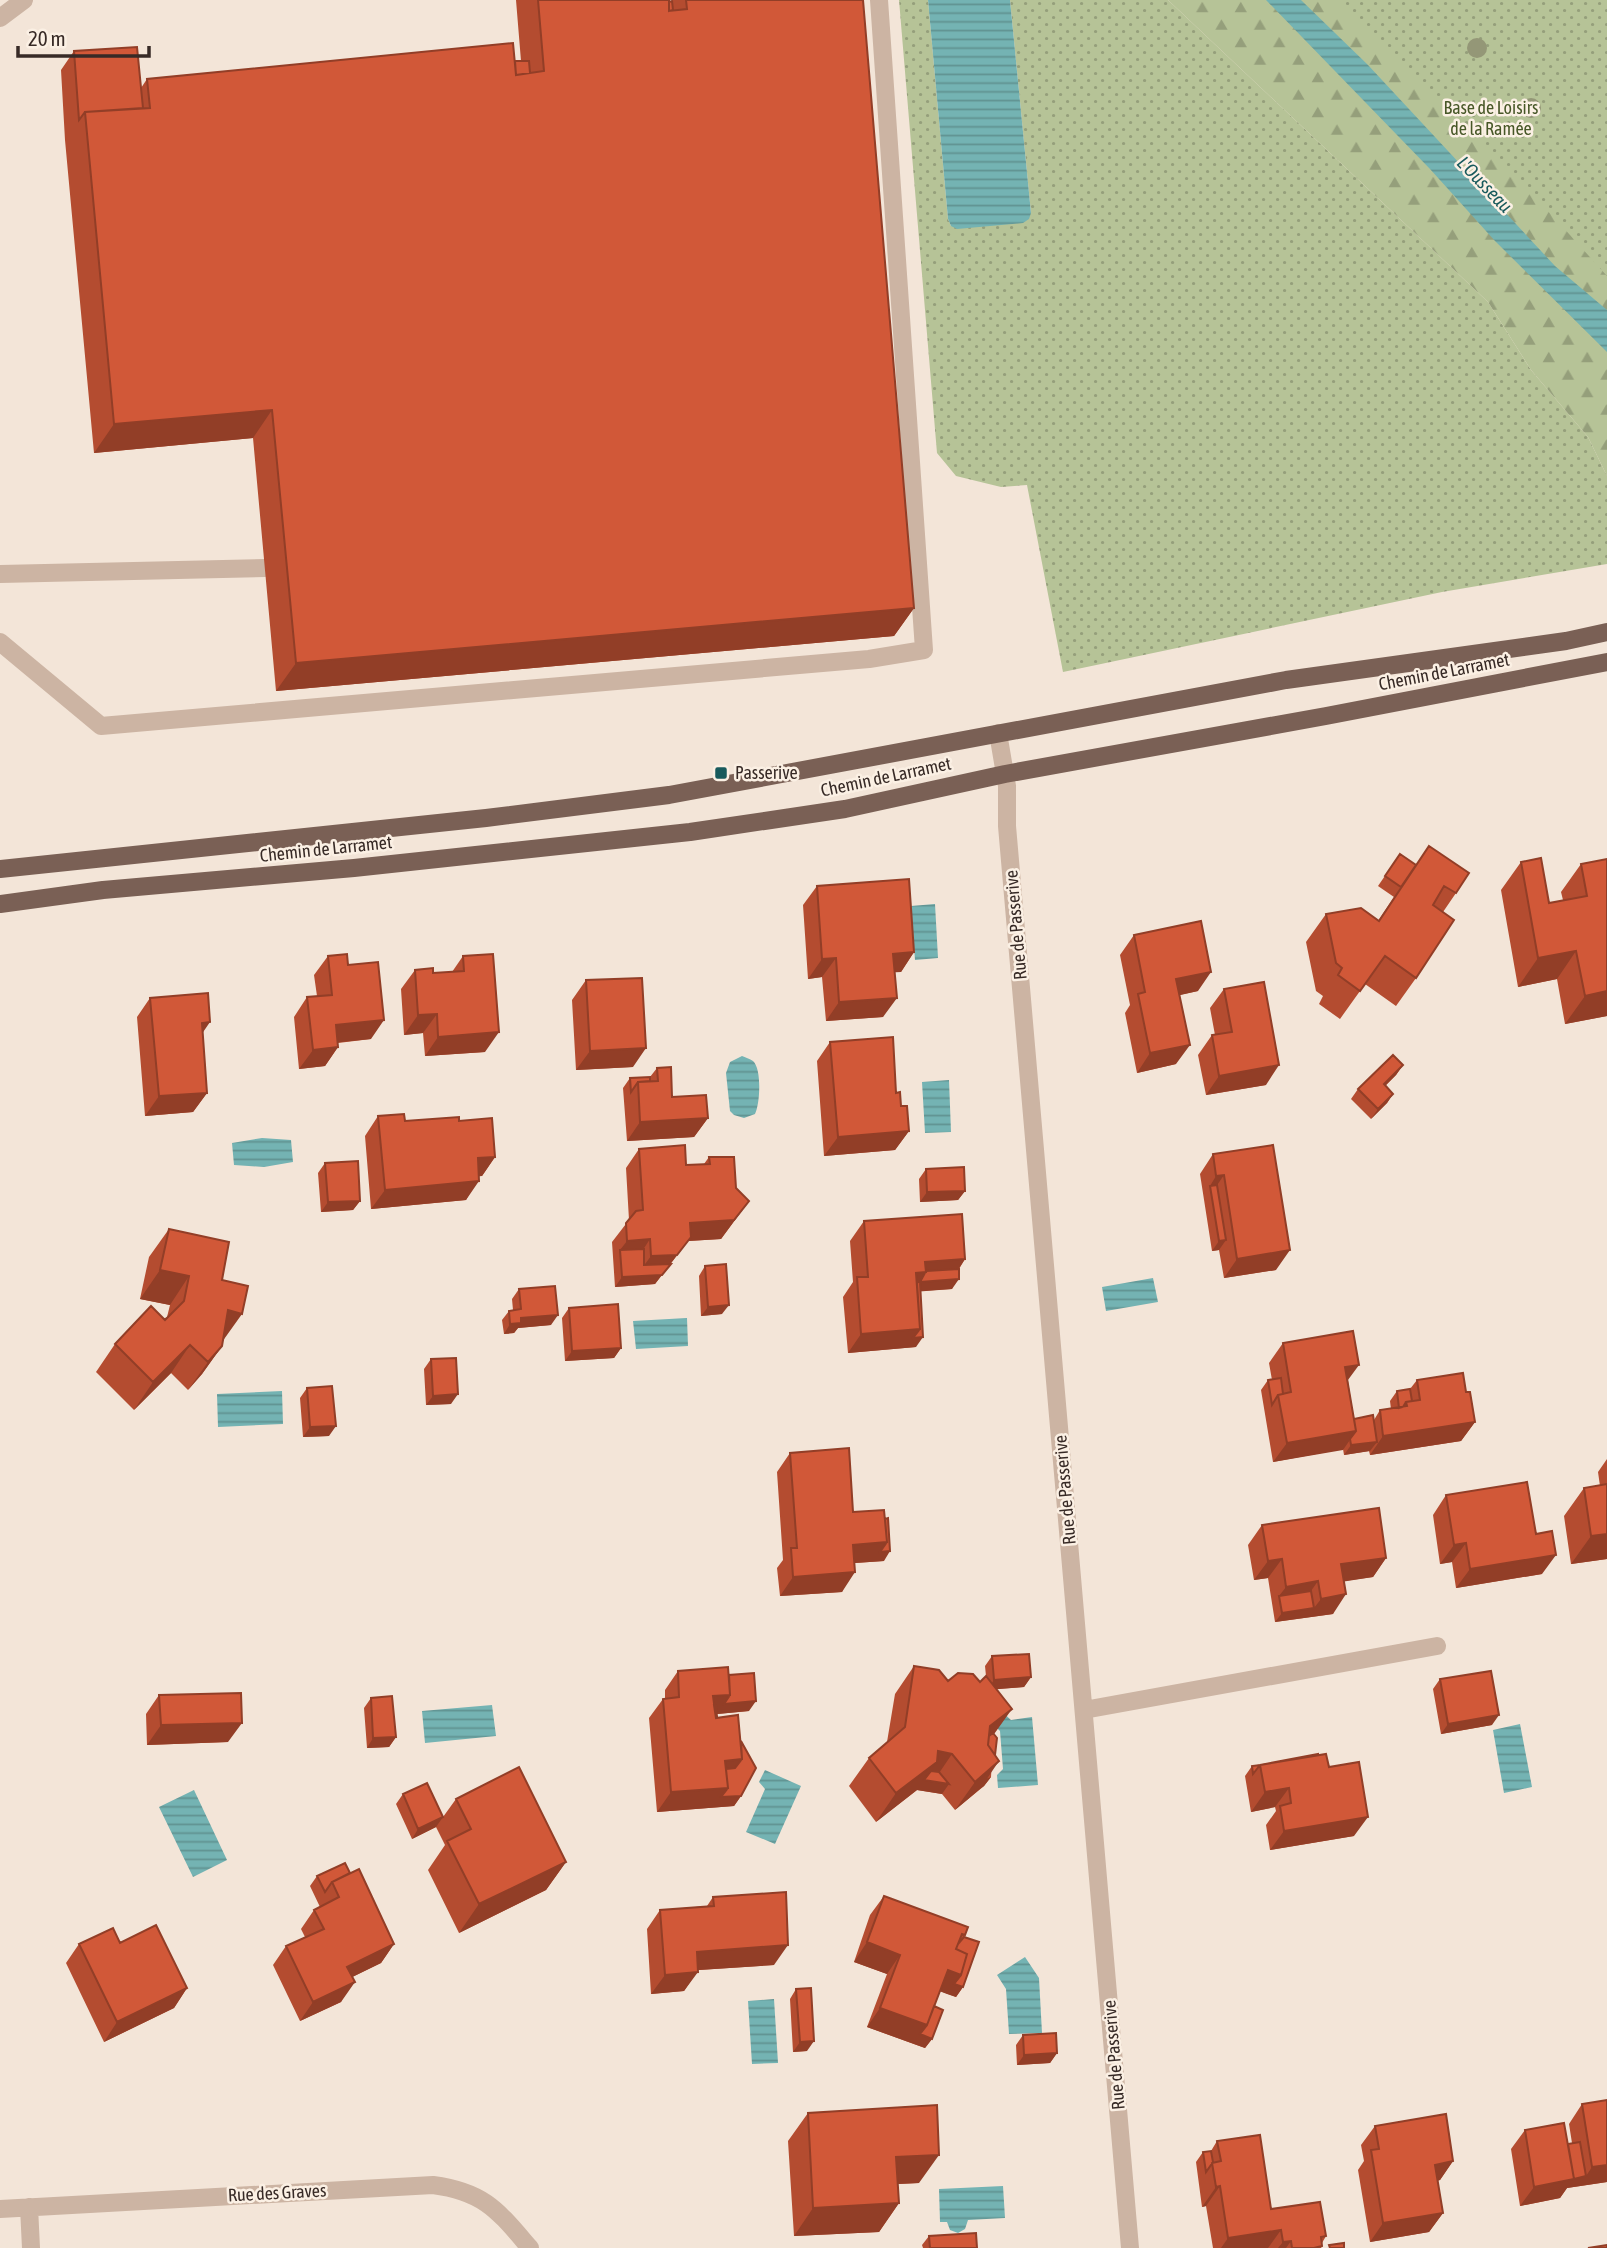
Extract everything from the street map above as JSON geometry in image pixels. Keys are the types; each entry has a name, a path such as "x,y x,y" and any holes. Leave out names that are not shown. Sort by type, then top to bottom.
{"main road":[{"name":"Chemin de Larramet","path":"0,869 486,818 669,795 1286,680 1607,632"},
{"name":"Chemin de Larramet","path":"0,904 103,890 354,868 690,832 845,809 1005,774 1607,662"}],"street":[{"path":"0,18 24,0"},
{"path":"0,642 101,726 869,659 924,650 879,0"},
{"path":"0,574 265,568"},
{"name":"Rue de Passerive","path":"998,733 1005,774 1130,2248"},
{"path":"1084,1710 1437,1646"},
{"name":"Rue des Graves","path":"0,2209 433,2185 455,2188 485,2201 497,2210 530,2248"},
{"path":"29,2207 31,2248"}],"green space":[{"path":"899,0 928,0 948,219 951,226 1031,213 1010,0 1168,0 1488,302 1531,370 1588,437 1607,476 1607,564 1442,592 1063,672 1027,485 1001,487 956,476 937,453"},
{"path":"1168,0 1334,0 1551,214 1607,276 1607,476 1588,437 1531,370 1488,302"},
{"name":"Base de Loisirs de la Ramée","path":"1214,0 1607,0 1607,402"}],"water":[{"path":"928,0 1010,0 1031,213 1029,219 1023,223 957,229 951,226 948,219"},
{"path":"1266,0 1301,0 1368,65 1555,266 1607,310 1607,352 1495,241 1430,169"},
{"path":"935,904 938,958 915,960 911,906"},
{"path":"742,1056 756,1065 759,1087 755,1114 744,1118 730,1111 726,1073 730,1062"},
{"path":"949,1080 951,1132 925,1133 922,1082"},
{"path":"262,1138 291,1140 293,1162 264,1167 234,1165 232,1143"},
{"path":"1153,1278 1158,1302 1106,1311 1102,1287"},
{"path":"687,1318 688,1346 636,1349 633,1321"},
{"path":"282,1391 283,1424 218,1427 217,1394"},
{"path":"492,1705 496,1736 425,1743 422,1711"},
{"path":"999,1709 1011,1720 1032,1717 1038,1785 998,1788 997,1775 1003,1769 1000,1731 990,1721"},
{"path":"1520,1724 1532,1787 1504,1793 1493,1730"},
{"path":"765,1770 801,1786 775,1844 746,1832 765,1789 759,1782"},
{"path":"194,1790 227,1860 193,1877 159,1807"},
{"path":"1025,1957 1039,1978 1042,2033 1009,2034 1006,1989 997,1975"},
{"path":"774,1999 778,2063 752,2064 748,2001"},
{"path":"1003,2186 1005,2218 968,2220 965,2229 958,2233 950,2230 947,2222 940,2222 939,2189"}],"building":[{"path":"538,0 669,0 669,11 687,9 686,0 863,0 914,608 296,663 272,410 114,424 85,112 150,108 147,79 513,43 516,75 544,71"},
{"path":"672,1 673,10 669,11 669,2"},
{"path":"137,47 143,108 85,112 79,120 74,51"},
{"path":"515,61 529,61 530,73 516,75"},
{"path":"1429,846 1469,873 1456,893 1444,886 1433,905 1454,920 1416,978 1385,956 1360,991 1338,975 1342,968 1336,963 1326,914 1361,908 1379,921"},
{"path":"1400,854 1416,865 1401,887 1385,876"},
{"path":"1541,858 1549,903 1587,896 1581,864 1607,859 1607,991 1585,996 1576,951 1538,958 1521,862"},
{"path":"909,879 914,952 893,954 897,998 839,1002 836,958 822,959 817,886"},
{"path":"1201,921 1211,972 1176,979 1190,1045 1150,1053 1138,994 1145,992 1134,935"},
{"path":"347,954 348,965 378,962 384,1020 336,1025 338,1047 313,1050 307,997 332,995 328,956"},
{"path":"493,954 499,1032 438,1037 437,1014 418,1015 415,970 433,968 433,973 464,971 463,956"},
{"path":"642,978 646,1048 590,1051 586,980"},
{"path":"1264,982 1279,1065 1219,1076 1212,1035 1232,1032 1224,989"},
{"path":"208,993 210,1022 202,1023 207,1093 159,1096 150,998"},
{"path":"893,1037 896,1093 900,1092 901,1106 907,1106 909,1131 838,1137 830,1042"},
{"path":"1393,1055 1403,1065 1384,1084 1393,1094 1378,1109 1358,1089"},
{"path":"671,1067 672,1097 706,1095 708,1118 640,1122 638,1082 658,1081 657,1068"},
{"path":"650,1077 650,1081 638,1082 631,1092 630,1078"},
{"path":"404,1114 405,1121 459,1117 459,1121 492,1118 495,1157 478,1158 479,1181 385,1190 378,1116"},
{"path":"685,1145 686,1165 710,1164 709,1157 734,1157 736,1188 749,1201 734,1220 690,1223 691,1237 677,1255 651,1256 650,1239 627,1241 626,1223 636,1211 643,1210 639,1149"},
{"path":"1273,1145 1290,1250 1237,1259 1224,1175 1216,1176 1213,1154"},
{"path":"358,1161 360,1201 328,1202 325,1163"},
{"path":"964,1167 965,1191 927,1192 926,1169"},
{"path":"1217,1185 1226,1240 1219,1241 1210,1186"},
{"path":"962,1214 965,1259 925,1262 926,1272 916,1273 920,1329 861,1334 857,1277 868,1277 864,1221"},
{"path":"169,1229 229,1242 222,1280 248,1286 242,1314 228,1310 222,1346 208,1362 190,1345 153,1382 115,1344 151,1306 165,1320 184,1301 189,1276 160,1270"},
{"path":"644,1249 644,1265 671,1264 662,1275 622,1277 620,1250"},
{"path":"726,1264 729,1305 708,1307 705,1266"},
{"path":"959,1269 959,1279 920,1282 926,1271"},
{"path":"917,1282 920,1282 923,1337 913,1338 920,1329"},
{"path":"555,1286 558,1315 521,1318 521,1323 510,1324 509,1311 521,1309 519,1289"},
{"path":"618,1304 621,1348 572,1351 569,1308"},
{"path":"1353,1331 1359,1365 1345,1367 1356,1431 1287,1443 1278,1395 1291,1392 1283,1343"},
{"path":"456,1358 458,1394 433,1396 431,1359"},
{"path":"1463,1373 1466,1392 1470,1392 1475,1422 1383,1436 1380,1410 1407,1406 1406,1402 1420,1400 1417,1380"},
{"path":"1281,1378 1283,1394 1278,1395 1272,1405 1268,1380"},
{"path":"332,1386 336,1426 310,1427 307,1388"},
{"path":"1410,1389 1412,1401 1399,1408 1397,1391"},
{"path":"1373,1415 1377,1442 1351,1445 1350,1439 1356,1431 1354,1419"},
{"path":"849,1448 853,1512 884,1510 887,1542 853,1545 855,1572 793,1577 791,1548 797,1548 790,1453"},
{"path":"1527,1482 1536,1534 1552,1531 1556,1555 1470,1569 1466,1543 1454,1545 1446,1495"},
{"path":"1607,1484 1607,1534 1591,1536 1584,1488"},
{"path":"1379,1508 1386,1558 1341,1564 1346,1594 1321,1599 1318,1581 1286,1587 1282,1559 1268,1561 1262,1525"},
{"path":"888,1518 890,1551 880,1552 887,1542 885,1519"},
{"path":"1311,1591 1314,1608 1282,1613 1279,1596"},
{"path":"1029,1654 1031,1677 994,1680 992,1656"},
{"path":"914,1666 939,1670 948,1681 958,1673 973,1674 980,1682 986,1676 1012,1709 990,1726 988,1745 999,1761 975,1782 952,1754 938,1751 937,1762 896,1793 869,1758 905,1727"},
{"path":"728,1667 730,1695 713,1696 716,1718 738,1715 742,1759 725,1761 728,1788 671,1792 663,1699 679,1697 678,1671"},
{"path":"1491,1671 1499,1715 1448,1724 1440,1679"},
{"path":"754,1673 756,1701 724,1704 730,1695 729,1675"},
{"path":"241,1693 242,1723 161,1725 159,1695"},
{"path":"392,1696 396,1737 373,1738 371,1698"},
{"path":"993,1733 997,1738 995,1755 988,1745 989,1736"},
{"path":"741,1741 756,1768 741,1796 721,1797 728,1788 726,1769 735,1768 742,1759"},
{"path":"1326,1754 1329,1767 1359,1762 1368,1817 1284,1831 1280,1806 1291,1803 1289,1788 1265,1792 1260,1765"},
{"path":"1260,1765 1253,1774 1252,1766"},
{"path":"519,1767 566,1862 479,1904 447,1841 471,1829 456,1799"},
{"path":"931,1771 939,1772 949,1784 924,1780"},
{"path":"427,1783 443,1817 418,1829 403,1794"},
{"path":"345,1863 350,1873 332,1882 325,1892 317,1876"},
{"path":"359,1869 394,1944 347,1967 355,1982 313,2002 286,1946 324,1929 314,1910 339,1897 332,1882"},
{"path":"786,1892 788,1945 697,1952 698,1972 665,1975 660,1910 714,1906 713,1897"},
{"path":"884,1896 968,1927 956,1949 967,1954 961,1975 948,1970 927,2025 880,2008 900,1955 867,1942"},
{"path":"156,1925 187,1988 117,2022 79,1944 113,1928 120,1943"},
{"path":"964,1937 979,1942 963,1987 954,1984 961,1975 967,1954 956,1949"},
{"path":"811,1988 814,2041 800,2042 796,1989"},
{"path":"934,2006 943,2010 932,2039 920,2034 927,2025"},
{"path":"1056,2033 1057,2053 1024,2055 1023,2035"},
{"path":"1607,2100 1607,2165 1592,2167 1582,2104"},
{"path":"937,2105 939,2155 896,2157 899,2203 813,2208 808,2113"},
{"path":"1446,2114 1453,2161 1435,2165 1443,2213 1383,2223 1371,2150 1379,2149 1375,2126"},
{"path":"1564,2123 1574,2179 1534,2187 1525,2130"},
{"path":"1260,2135 1271,2209 1320,2202 1326,2236 1321,2237 1322,2246 1292,2248 1291,2241 1283,2242 1281,2230 1228,2238 1220,2186 1216,2187 1212,2163 1221,2161 1217,2141"},
{"path":"1580,2142 1586,2176 1574,2179 1568,2144"},
{"path":"1211,2151 1213,2162 1206,2172 1203,2152"},
{"path":"976,2233 977,2248 930,2248 929,2236"},
{"path":"1344,2243 1344,2248 1330,2248 1329,2245"}],"place":[{"name":"Passerive","path":"721,773"}],"water label":[{"name":"L'Ousseau","path":"1485,184"}]}
